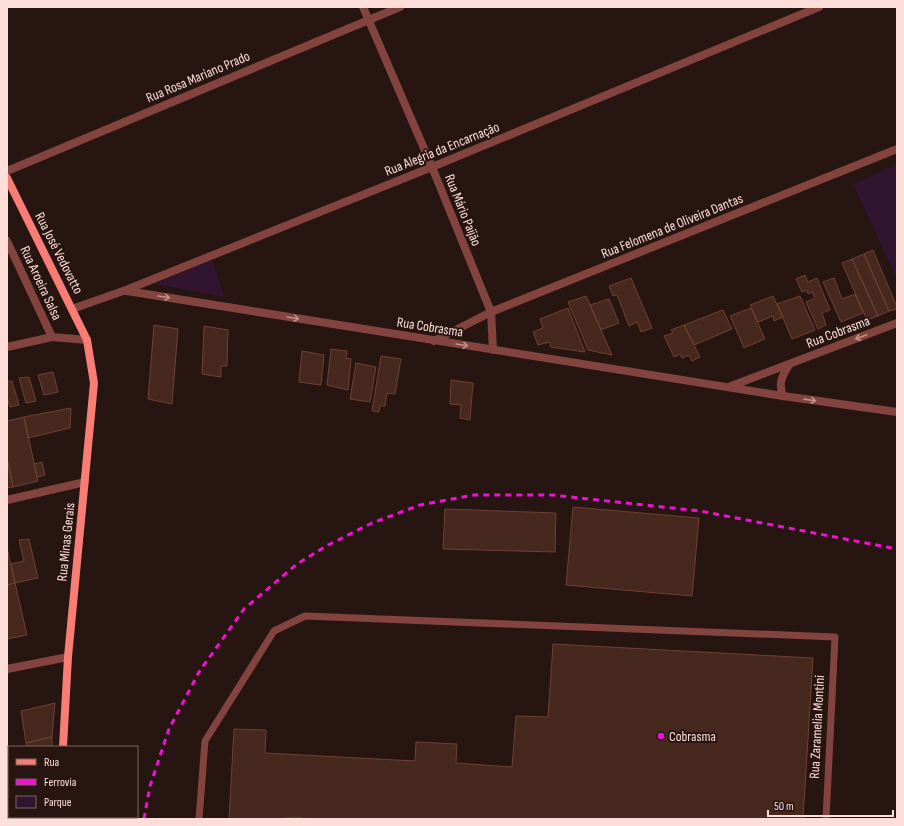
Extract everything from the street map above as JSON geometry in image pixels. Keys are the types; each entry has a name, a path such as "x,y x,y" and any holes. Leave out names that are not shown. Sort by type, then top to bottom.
{"street":[{"name":"Rua Mário Paijão","path":"363,7 432,167 491,312"},
{"name":"Rua Rosa Mariano Prado","path":"7,171 400,7"},
{"name":"Rua Alegria da Encarnação","path":"72,309 126,290 432,167 819,7"},
{"name":"Rua Felomena de Oliveira Dantas","path":"434,341 491,312 897,149"},
{"name":"Rua José Vedovatto","path":"7,178 87,340"},
{"name":"Rua Aroeira Salsa","path":"7,241 52,337"},
{"name":"Rua Cobrasma","path":"126,290 434,341 730,386 783,396 897,412"},
{"path":"491,312 493,350"},
{"name":"Rua Cobrasma","path":"730,386 897,323"},
{"path":"7,347 52,337 87,340"},
{"name":"Rua Minas Gerais","path":"63,746 68,657 94,383 87,340"},
{"path":"783,396 780,388 780,379 789,365"},
{"path":"7,500 85,482"},
{"path":"7,669 68,657"}],"lane":[{"name":"Rua Zaramelia Montini","path":"199,819 205,741 274,631 305,616 835,636 826,819"}],"green space":[{"path":"897,164 897,279 853,184"},
{"path":"212,260 225,297 154,284"}],"building":[{"path":"873,250 897,309 889,311 864,254"},
{"path":"864,254 889,311 878,316 852,259"},
{"path":"852,259 878,316 867,320 842,263"},
{"path":"805,275 808,282 817,278 830,310 822,313 826,325 818,329 806,302 815,298 812,292 808,294 807,290 802,292 796,279"},
{"path":"631,278 652,328 641,332 637,322 629,326 617,295 613,296 609,286"},
{"path":"834,278 842,299 855,294 863,313 841,322 823,282"},
{"path":"586,296 612,355 588,350 568,302"},
{"path":"773,296 783,317 774,321 773,316 758,322 750,305"},
{"path":"800,296 815,330 792,339 777,304"},
{"path":"609,299 619,323 601,330 590,305"},
{"path":"568,308 585,352 551,347 549,342 538,345 533,332 543,328 540,319"},
{"path":"751,308 765,339 744,348 730,316"},
{"path":"723,310 732,329 694,345 684,325"},
{"path":"154,325 178,329 172,404 148,399"},
{"path":"684,325 700,357 692,361 689,355 682,358 680,354 674,357 664,336 673,333 671,330"},
{"path":"204,326 228,330 227,366 221,366 221,377 202,374"},
{"path":"331,349 347,351 346,358 351,359 348,390 327,385"},
{"path":"302,351 324,355 321,385 299,382"},
{"path":"381,356 401,359 395,394 387,393 385,406 380,406 379,412 372,411"},
{"path":"356,363 376,367 370,402 350,399"},
{"path":"53,372 58,392 44,395 38,375"},
{"path":"29,377 36,401 26,403 19,378"},
{"path":"451,380 473,383 470,420 460,418 461,405 450,404"},
{"path":"7,381 12,381 19,405 10,407 7,398"},
{"path":"71,408 70,428 28,438 24,417"},
{"path":"24,417 38,481 13,487 7,458 7,421"},
{"path":"7,458 13,487 7,488"},
{"path":"42,462 45,475 37,477 34,464"},
{"path":"573,507 699,518 692,596 566,585"},
{"path":"445,509 556,513 555,552 443,549"},
{"path":"29,539 38,578 15,583 11,564 24,561 19,540"},
{"path":"7,548 15,583 7,585"},
{"path":"15,583 27,635 7,639 7,585"},
{"name":"Cobrasma","path":"553,644 813,658 803,819 309,819 296,817 277,819 229,819 234,729 266,730 265,753 415,761 416,742 457,744 456,763 512,767 516,716 548,717"},
{"path":"55,703 52,737 26,743 21,711"},
{"path":"52,737 52,746 26,746 26,743"},
{"path":"7,758 8,758 8,780"},
{"path":"7,780 8,780 7,807"}],"railway":[{"path":"144,819 150,786 169,729 199,672 244,609 297,564 328,545 372,523 420,505 474,495 552,495 700,511 897,549"}],"place":[{"name":"Cobrasma","path":"661,736"}]}
